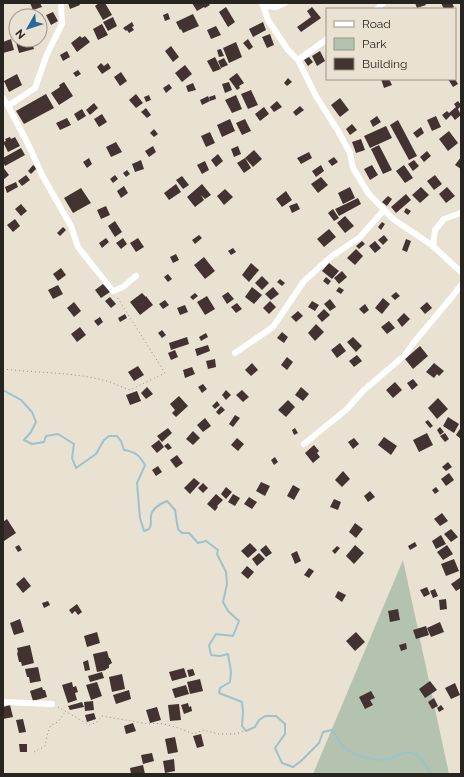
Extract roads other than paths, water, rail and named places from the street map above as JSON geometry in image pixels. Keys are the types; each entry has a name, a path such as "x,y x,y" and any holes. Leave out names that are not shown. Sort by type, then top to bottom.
{"street":[{"path":"8,106 34,88 47,54 62,24 61,3"},
{"path":"285,3 276,7 263,5 268,20 288,50 298,60 316,96 350,153 353,168 368,193 393,219 433,246 461,272"},
{"path":"298,60 326,40"},
{"path":"3,98 28,144 42,175 72,226 78,247 88,261 114,291 136,276"},
{"path":"235,353 273,327 304,281 332,256 359,238 384,210"},
{"path":"433,246 435,230 444,219 461,213"},
{"path":"304,444 346,409 363,391 405,355 461,285"},
{"path":"3,702 52,704"}],"waterway":[{"path":"3,390 21,400 32,412 36,422 31,432 24,440 32,444 44,442 46,436 58,434 74,444 72,458 76,468 96,454 104,440 109,436 117,436 121,441 124,450 137,454 145,465 137,483 140,518 144,531 150,527 153,511 159,505 167,501 175,510 178,529 182,533 189,533 198,543 206,541 218,550 217,554 226,572 227,584 223,602 228,611 239,621 233,636 216,634 209,645 211,655 220,656 228,654 231,672 230,682 220,688 219,693 242,702 242,726 246,731 255,727 259,720 265,716 276,716 285,724 285,734 275,748 282,763 293,767 319,743 323,732 332,730 341,744 355,754 381,760 410,752 421,759 431,774"}]}
